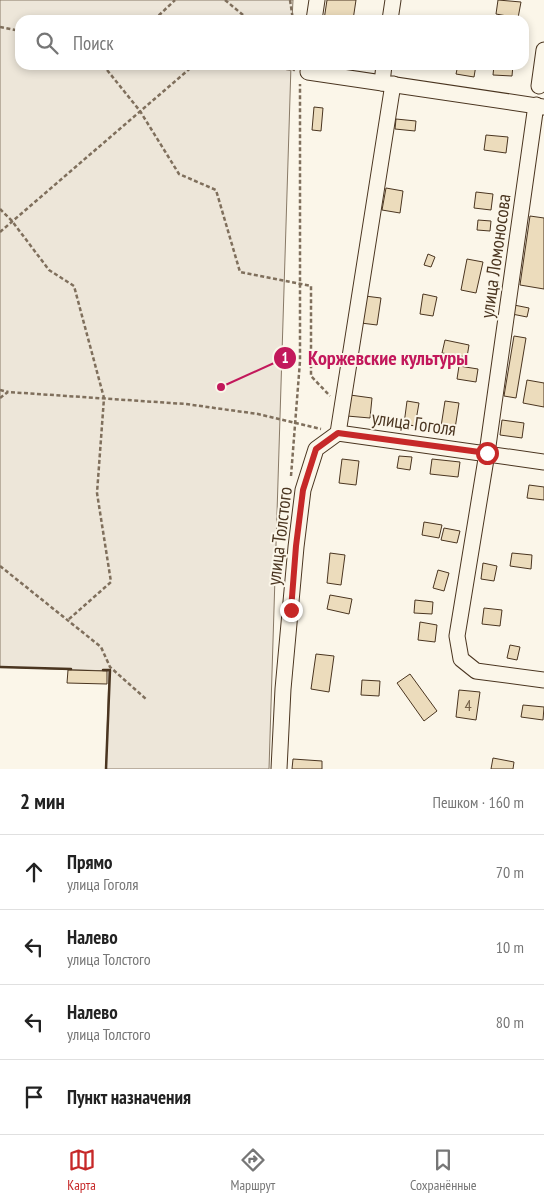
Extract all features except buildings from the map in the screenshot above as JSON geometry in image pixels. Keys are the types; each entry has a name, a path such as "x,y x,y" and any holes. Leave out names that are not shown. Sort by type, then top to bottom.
{"street":[{"path":"315,15 317,0"},
{"path":"391,15 393,0"},
{"path":"539,86 544,50"},
{"path":"338,433 387,84 385,70"},
{"path":"305,72 540,106"},
{"name":"улица Ломоносова","path":"540,106 457,636 461,659 476,671 544,680"},
{"name":"улица Гоголя","path":"338,433 544,462"},
{"name":"улица Толстого","path":"279,769 283,689 303,490 316,449 338,433"}],"path":[{"path":"159,15 175,0"},
{"path":"225,0 243,15"},
{"path":"290,0 292,15"},
{"path":"0,27 15,29"},
{"path":"107,70 140,111 179,174 216,190 240,272 311,286 311,376 342,407"},
{"path":"0,232 188,70"},
{"path":"290,70 305,72 299,284 300,360 291,480"},
{"path":"0,209 12,221 49,270 74,286 104,398 97,493 111,582 68,620"},
{"path":"0,390 186,404 258,414 338,433"},
{"path":"0,398 8,392"},
{"path":"0,566 101,647 110,667 146,699"}],"shaded area":[{"path":"0,0 293,0 292,15 15,15 15,70 291,70 269,769 106,769 109,671 0,667"}],"wall":[{"path":"0,667 71,669"},
{"path":"103,670 110,670 106,769"}],"place":[{"name":"Коржевские культуры","path":"221,387"}],"route":[{"path":"291,610 303,490 316,449 338,433 487,453"}]}
